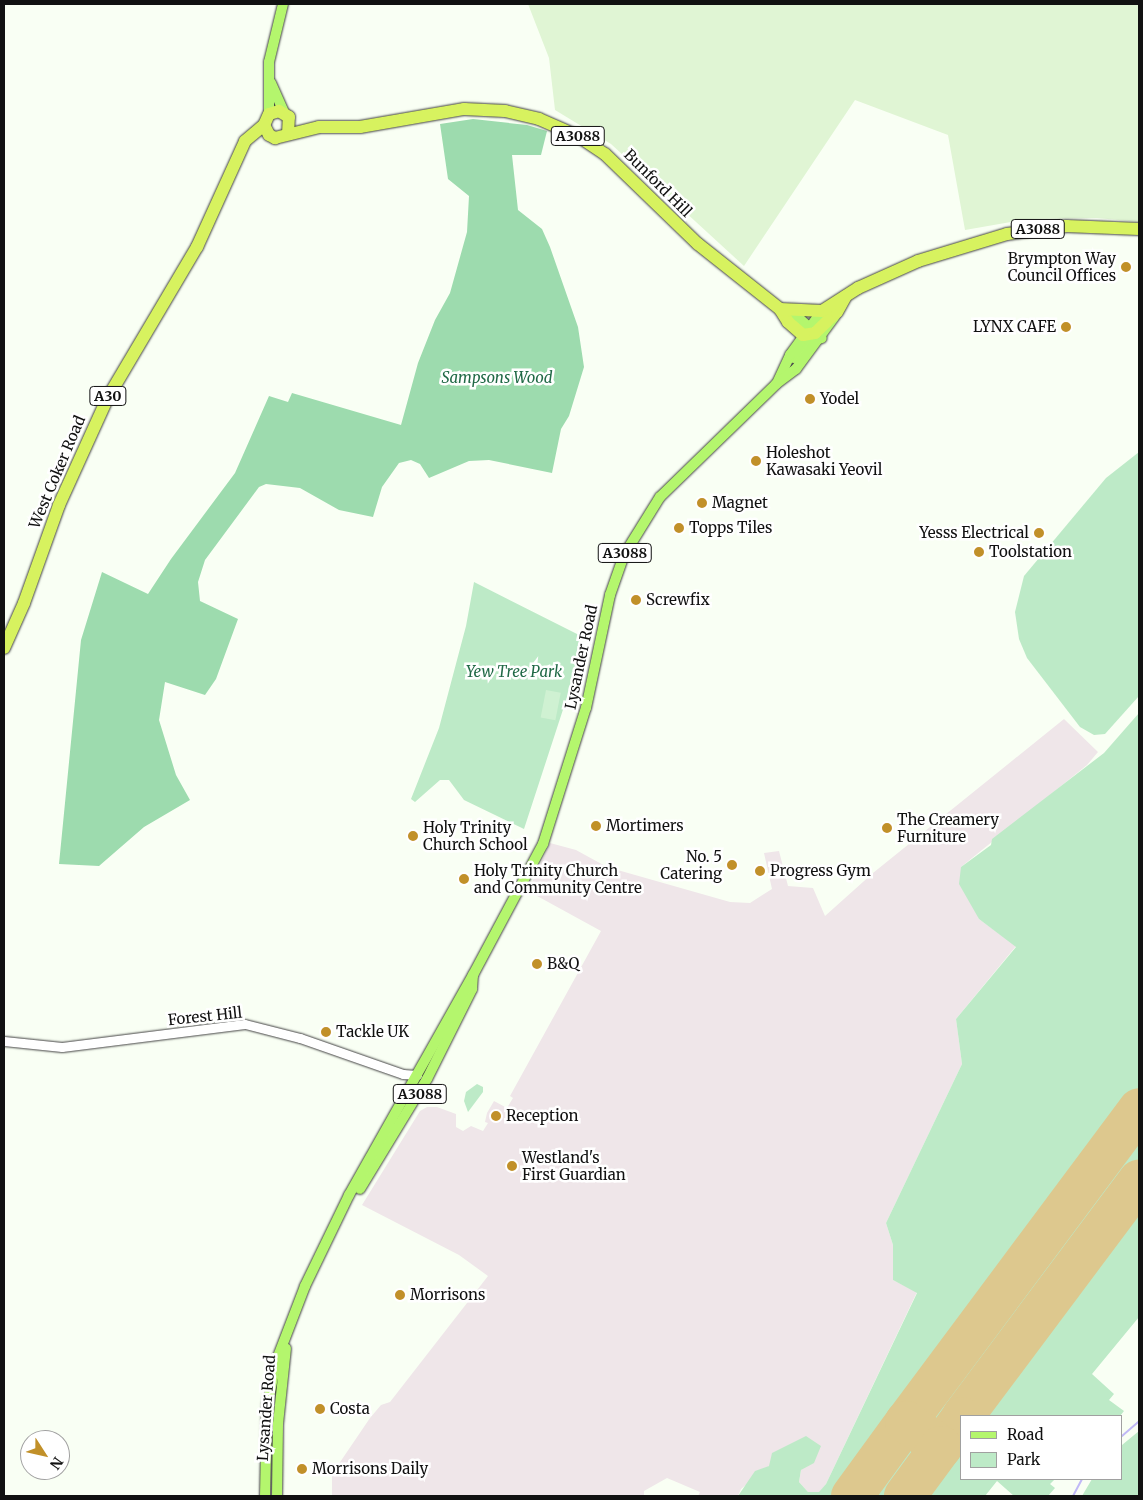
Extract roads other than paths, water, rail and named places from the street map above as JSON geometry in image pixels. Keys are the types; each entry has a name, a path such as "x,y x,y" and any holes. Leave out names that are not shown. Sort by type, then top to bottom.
{"highway":[{"name":"Bunford Hill","path":"319,127 360,127 443,111 478,109 517,113 561,127 605,154 698,244 790,311"},
{"path":"276,119 319,127"},
{"path":"276,119 288,134 319,127"},
{"name":"A30","path":"276,119 281,138 288,134"},
{"name":"West Coker Road","path":"4,648 24,602 59,505 107,399 197,247 239,158 276,119"},
{"name":"A3088","path":"812,333 788,322 790,311 822,311 846,296 918,261 1007,234 1066,226 1139,229"},
{"path":"812,333 837,312 846,296"}],"main road":[{"path":"276,119 268,62 283,4"},
{"path":"268,62 276,119"},
{"path":"812,333 822,311"},
{"name":"Lysander Road","path":"348,1203 349,1195 474,975 545,837 586,708 610,595 624,554 648,512 664,492 776,384 806,358 812,333"},
{"name":"Lysander Road","path":"776,384 786,365 812,333"},
{"name":"Lysander Road","path":"786,365 809,341 812,333"},
{"name":"Lysander Road","path":"265,1496 267,1406 277,1359 291,1323 318,1258 348,1203 387,1150 428,1079 472,989 474,975"},
{"name":"Lysander Road","path":"277,1496 278,1424 291,1323"}],"street":[{"name":"Forest Hill","path":"4,1041 62,1047 245,1024 300,1038 415,1079"}],"waterway":[{"path":"1123,1435 1139,1421"},
{"path":"1073,1496 1081,1480"}],"place":[{"name":"Brympton Way Council Offices","path":"1126,267"},
{"name":"LYNX CAFE","path":"1066,327"},
{"name":"Yodel","path":"810,399"},
{"name":"Holeshot Kawasaki Yeovil","path":"756,461"},
{"name":"Magnet","path":"702,503"},
{"name":"Topps Tiles","path":"679,528"},
{"name":"Yesss Electrical","path":"1039,533"},
{"name":"Toolstation","path":"979,552"},
{"name":"Screwfix","path":"636,600"},
{"name":"Mortimers","path":"596,826"},
{"name":"The Creamery Furniture","path":"887,828"},
{"name":"Holy Trinity Church School","path":"413,836"},
{"name":"No. 5 Catering","path":"732,865"},
{"name":"Progress Gym","path":"760,871"},
{"name":"Holy Trinity Church and Community Centre","path":"464,879"},
{"name":"B&Q","path":"537,964"},
{"name":"Tackle UK","path":"326,1032"},
{"name":"Reception","path":"496,1116"},
{"name":"Westland's First Guardian","path":"512,1166"},
{"name":"Morrisons","path":"400,1295"},
{"name":"Costa","path":"320,1409"},
{"name":"Morrisons Daily","path":"302,1469"}],"park label":[{"name":"Sampsons Wood","path":"497,378"},
{"name":"Yew Tree Park","path":"514,672"}]}
